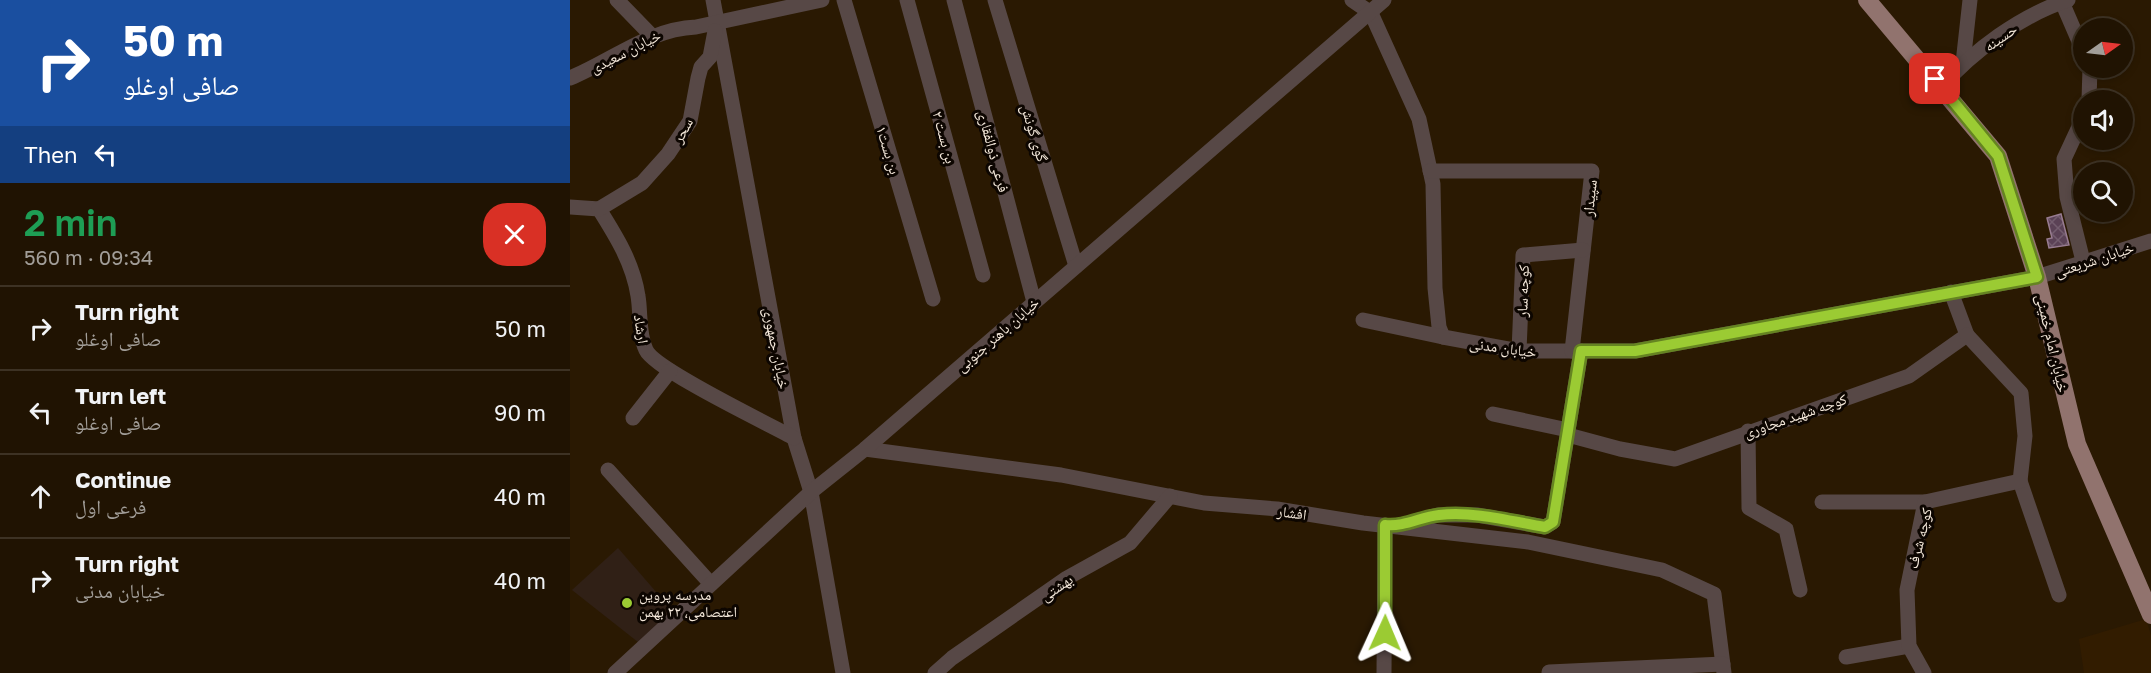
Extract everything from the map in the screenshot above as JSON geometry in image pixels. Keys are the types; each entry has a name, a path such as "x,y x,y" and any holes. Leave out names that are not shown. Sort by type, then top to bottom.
{"main road":[{"name":"خیابان امام خمینی","path":"1867,0 1998,156 2037,277 2077,444 2149,607"}],"street":[{"path":"617,0 651,35"},
{"name":"خیابان جمهوری","path":"713,0 794,438 811,492 843,673"},
{"name":"خیابان سعیدی","path":"570,78 651,35 676,28 717,22 822,0"},
{"name":"بن بست۱","path":"844,0 933,299"},
{"name":"بن بست ۲","path":"907,0 983,275"},
{"name":"فرعی ذوالفقاری","path":"954,0 1034,302"},
{"name":"گوی گونش","path":"995,0 1076,266"},
{"path":"1352,0 1371,13 1419,119 1433,184 1436,288 1439,327 1443,337"},
{"name":"خیابان باهنر جنوبی","path":"615,673 811,492 865,449 1384,0"},
{"path":"1963,63 1970,0"},
{"path":"2026,0 2040,9"},
{"path":"2065,1 2073,23"},
{"name":"حسینه","path":"1940,88 1963,63 2040,9 2065,1"},
{"name":"سحر","path":"599,208 642,183 668,154 690,121 701,67 710,57 717,22"},
{"path":"2073,140 2064,159 2067,196 2083,261"},
{"name":"سپیدار","path":"1391,526 1438,515 1477,515 1545,527 1553,522 1568,433 1592,171 1430,171"},
{"path":"570,207 599,208"},
{"name":"ارشاد","path":"599,208 624,249 638,293 641,337 646,353 670,371 794,438"},
{"name":"خیابان شریعتی","path":"2037,277 2151,241"},
{"name":"کوچه سار","path":"1519,351 1523,255 1583,250"},
{"name":"خیابان مدنی","path":"1363,320 1519,351 1635,351 2037,277"},
{"path":"1951,292 1967,335 2021,393 2025,436 2020,481 2059,595"},
{"name":"کوچه شهید مجاوری","path":"1493,414 1620,449 1675,459 1748,431 1909,376 1967,335"},
{"path":"633,418 670,371"},
{"path":"1748,431 1749,508 1786,529 1800,590"},
{"name":"افشار","path":"865,449 1061,475 1204,503 1277,509 1391,526 1528,542 1651,568 1714,594 1724,668"},
{"path":"608,470 711,584"},
{"name":"کوچه شرف","path":"1924,673 1909,646 1907,591 1925,502 2020,481"},
{"name":"بهشتی","path":"935,673 952,658 1067,578 1130,543 1170,496"},
{"path":"1822,502 1925,502"},
{"path":"1384,673 1391,526"},
{"path":"1846,657 1909,646"},
{"path":"1549,672 1724,668"}],"shaded area":[{"name":"مدرسه پروین اعتصامی، ۲۲ بهمن","path":"618,548 677,616 643,646 572,590"},
{"path":"2146,619 2151,635 2151,673 2084,673 2079,639"}],"building":[{"path":"2061,214 2069,245 2049,248 2047,239 2052,238 2047,218"}],"place":[{"name":"مدرسه پروین اعتصامی، ۲۲ بهمن","path":"627,603"}],"route":[{"path":"1385,633 1387,552 1385,525 1397,527 1438,515 1477,515 1545,527 1553,522 1581,351 1635,351 2037,277 1998,156 1940,88 1935,79"}]}
